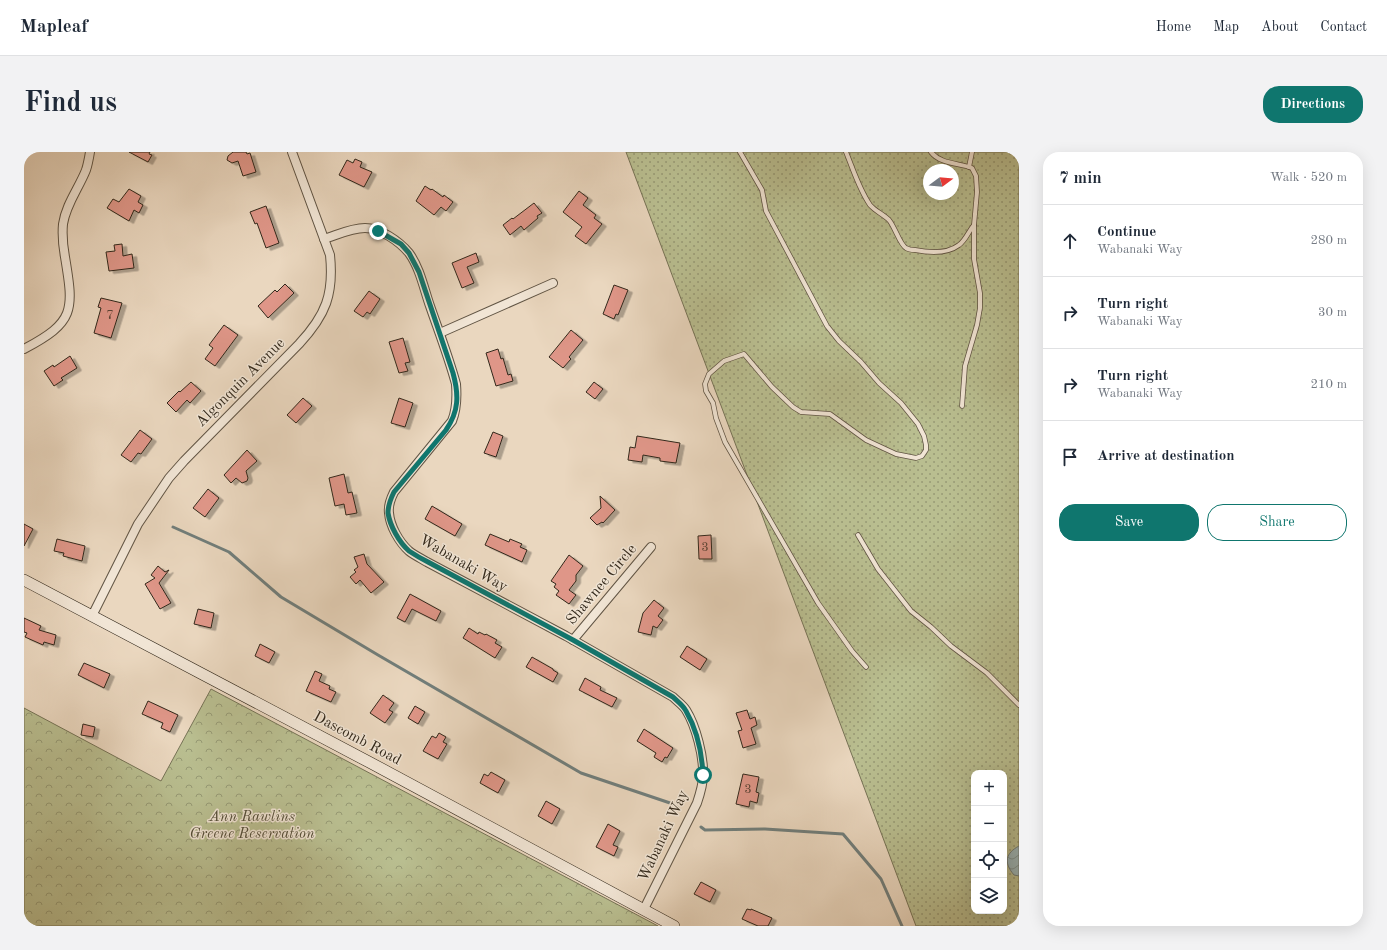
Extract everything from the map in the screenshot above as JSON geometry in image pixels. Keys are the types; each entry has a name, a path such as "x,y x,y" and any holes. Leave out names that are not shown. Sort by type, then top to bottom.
{"main road":[{"name":"Dascomb Road","path":"24,580 376,766 674,926"}],"street":[{"path":"24,349 44,338 58,327 69,308 70,289 63,244 63,222 86,170 90,152"},
{"name":"Algonquin Avenue","path":"92,616 138,524 170,478 184,461 300,344 322,316 330,289 330,255 292,152"},
{"name":"Wabanaki Way","path":"324,239 355,229 366,228 378,231 401,244 409,253 419,272 456,384 456,413 446,430 394,492 388,513 399,539 409,550 428,562 573,640 673,697 686,710 700,746 703,775 702,786 697,803 644,910"},
{"path":"440,333 552,283"},
{"name":"Shawnee Circle","path":"573,640 652,548"}],"lane":[{"path":"740,152 762,190 766,211 827,326 851,354 861,362 879,383 901,403 918,424 924,436 926,450 922,456 916,458 907,457 896,454 866,440 830,414 801,412 793,407 772,387 744,354 724,361 709,374 706,384 706,391 713,403 716,418 725,442 818,603 852,651 866,667"},
{"path":"846,152 855,176 870,206 889,220 897,232 900,242 906,248 930,252 950,250 960,244 974,225"},
{"path":"931,152 934,156 945,161 972,168 976,176 977,192 974,225 974,259 980,293 980,308 977,325 965,366 962,406"},
{"path":"969,167 972,152"},
{"path":"858,535 878,568 911,611 951,646 987,673 1019,705"}],"green space":[{"path":"626,152 1019,152 1019,926 916,926"},
{"name":"Ann Rawlins Greene Reservation","path":"211,689 658,926 24,926 24,708 161,781"}],"water":[{"path":"1019,846 1019,876 1014,875 1007,862 1009,855"}],"building":[{"path":"129,152 150,152 149,154 152,155 148,162"},
{"path":"233,152 250,153 256,172 243,176 238,161 232,163 227,160 228,156"},
{"path":"355,159 362,162 360,167 372,172 364,187 339,175 347,160 353,163"},
{"path":"425,186 443,197 444,195 453,202 446,211 441,207 434,215 416,201"},
{"path":"129,189 141,196 138,202 143,205 139,213 134,210 129,221 107,208 113,199 119,202"},
{"path":"579,191 588,198 583,205 596,215 594,218 602,224 586,244 575,236 582,227 563,212"},
{"path":"534,203 542,213 537,216 538,218 524,230 521,226 510,235 503,225"},
{"path":"266,206 279,243 266,248 257,223 255,224 250,212"},
{"path":"122,244 123,256 132,254 134,268 109,271 106,252 115,251 114,245"},
{"path":"476,253 479,262 467,267 474,283 462,288 452,263"},
{"path":"285,284 294,293 268,318 258,306 275,290 277,292"},
{"path":"614,285 628,290 618,315 616,314 614,319 603,314"},
{"path":"369,291 380,299 370,314 367,312 363,317 354,311"},
{"path":"101,298 122,303 111,338 94,333 101,308 98,307"},
{"path":"224,325 238,335 215,366 205,359 213,348 209,345"},
{"path":"571,330 583,340 569,357 571,359 563,368 549,357"},
{"path":"403,338 410,362 405,363 408,371 399,373 389,342"},
{"path":"498,349 501,359 503,358 508,375 511,374 513,381 496,386 486,353"},
{"path":"70,356 77,368 61,378 63,380 54,386 44,371 53,365 54,367"},
{"path":"191,382 201,391 190,403 187,400 176,412 167,403"},
{"path":"594,382 603,389 595,399 586,392"},
{"path":"303,398 312,406 296,423 287,415"},
{"path":"399,398 413,403 405,427 391,423"},
{"path":"140,430 152,439 141,454 138,453 131,462 121,455"},
{"path":"493,432 503,436 496,457 484,453"},
{"path":"637,436 680,443 676,463 660,461 660,458 643,455 642,462 628,460 630,447 635,448"},
{"path":"247,450 257,461 246,471 248,478 247,481 242,483 236,478 231,483 224,475"},
{"path":"344,474 348,493 352,492 357,513 346,515 344,504 335,506 329,478"},
{"path":"208,489 219,498 205,517 193,508"},
{"path":"600,496 615,510 603,523 602,522 597,525 590,518 601,508"},
{"path":"432,506 462,524 455,536 425,519"},
{"path":"24,524 33,529 24,546"},
{"path":"490,534 509,542 510,539 522,544 520,547 527,550 522,562 485,545"},
{"path":"711,535 712,559 699,559 698,536"},
{"path":"57,539 85,546 82,561 63,556 64,553 54,551"},
{"path":"364,554 367,564 384,582 371,593 360,580 356,584 350,577 356,572 354,570 358,567 354,557"},
{"path":"569,555 583,566 576,575 576,581 569,590 576,595 569,604 556,595 559,591 554,587 556,584 551,581"},
{"path":"158,566 165,572 169,570 159,583 171,603 160,609 145,584 155,578 151,575"},
{"path":"410,594 441,611 436,621 412,609 405,622 397,618"},
{"path":"654,600 664,608 658,616 663,620 657,628 653,626 651,635 638,632 643,613"},
{"path":"198,609 214,613 211,628 194,624"},
{"path":"24,618 41,626 39,630 56,635 54,645 44,642 43,645 25,637 27,633 24,632"},
{"path":"469,628 478,634 479,632 485,635 486,634 497,640 495,643 502,647 495,658 463,638"},
{"path":"260,644 275,652 269,663 255,656"},
{"path":"687,646 707,659 700,670 680,657"},
{"path":"532,657 558,673 553,682 526,667"},
{"path":"84,663 110,674 104,688 78,675"},
{"path":"315,671 322,674 319,681 330,686 329,689 336,692 331,702 306,691"},
{"path":"585,678 601,687 600,690 617,698 612,707 579,690"},
{"path":"383,695 394,703 389,710 393,712 385,723 370,713"},
{"path":"148,701 178,715 170,732 161,728 163,723 142,714"},
{"path":"415,706 425,712 418,724 408,718"},
{"path":"747,710 750,719 755,717 757,725 751,728 756,744 743,748 738,731 742,730 736,713"},
{"path":"83,724 95,727 93,737 81,735"},
{"path":"644,729 673,748 667,758 665,757 662,762 654,757 656,753 637,741"},
{"path":"439,733 446,737 443,742 447,744 438,759 423,751 432,736 436,738"},
{"path":"491,772 505,780 498,793 480,783 484,774 488,776"},
{"path":"743,774 759,777 756,792 759,793 757,803 750,801 749,807 736,804"},
{"path":"546,801 560,809 552,824 538,816"},
{"path":"608,824 620,831 613,845 618,847 614,856 596,847"},
{"path":"701,882 716,890 710,902 694,894"},
{"path":"747,909 751,909 772,918 768,926 758,926 742,919"}],"waterway":[{"path":"173,527 229,552 281,597 581,773 673,804 679,809"},
{"path":"701,827 705,830 765,829 843,834 881,879 902,926"}],"route":[{"path":"378,231 401,244 409,253 419,272 453,373 457,397 456,413 452,421 394,492 388,513 399,539 409,550 428,562 573,640 673,697 686,710 694,729 700,746 703,763 703,775"}]}
